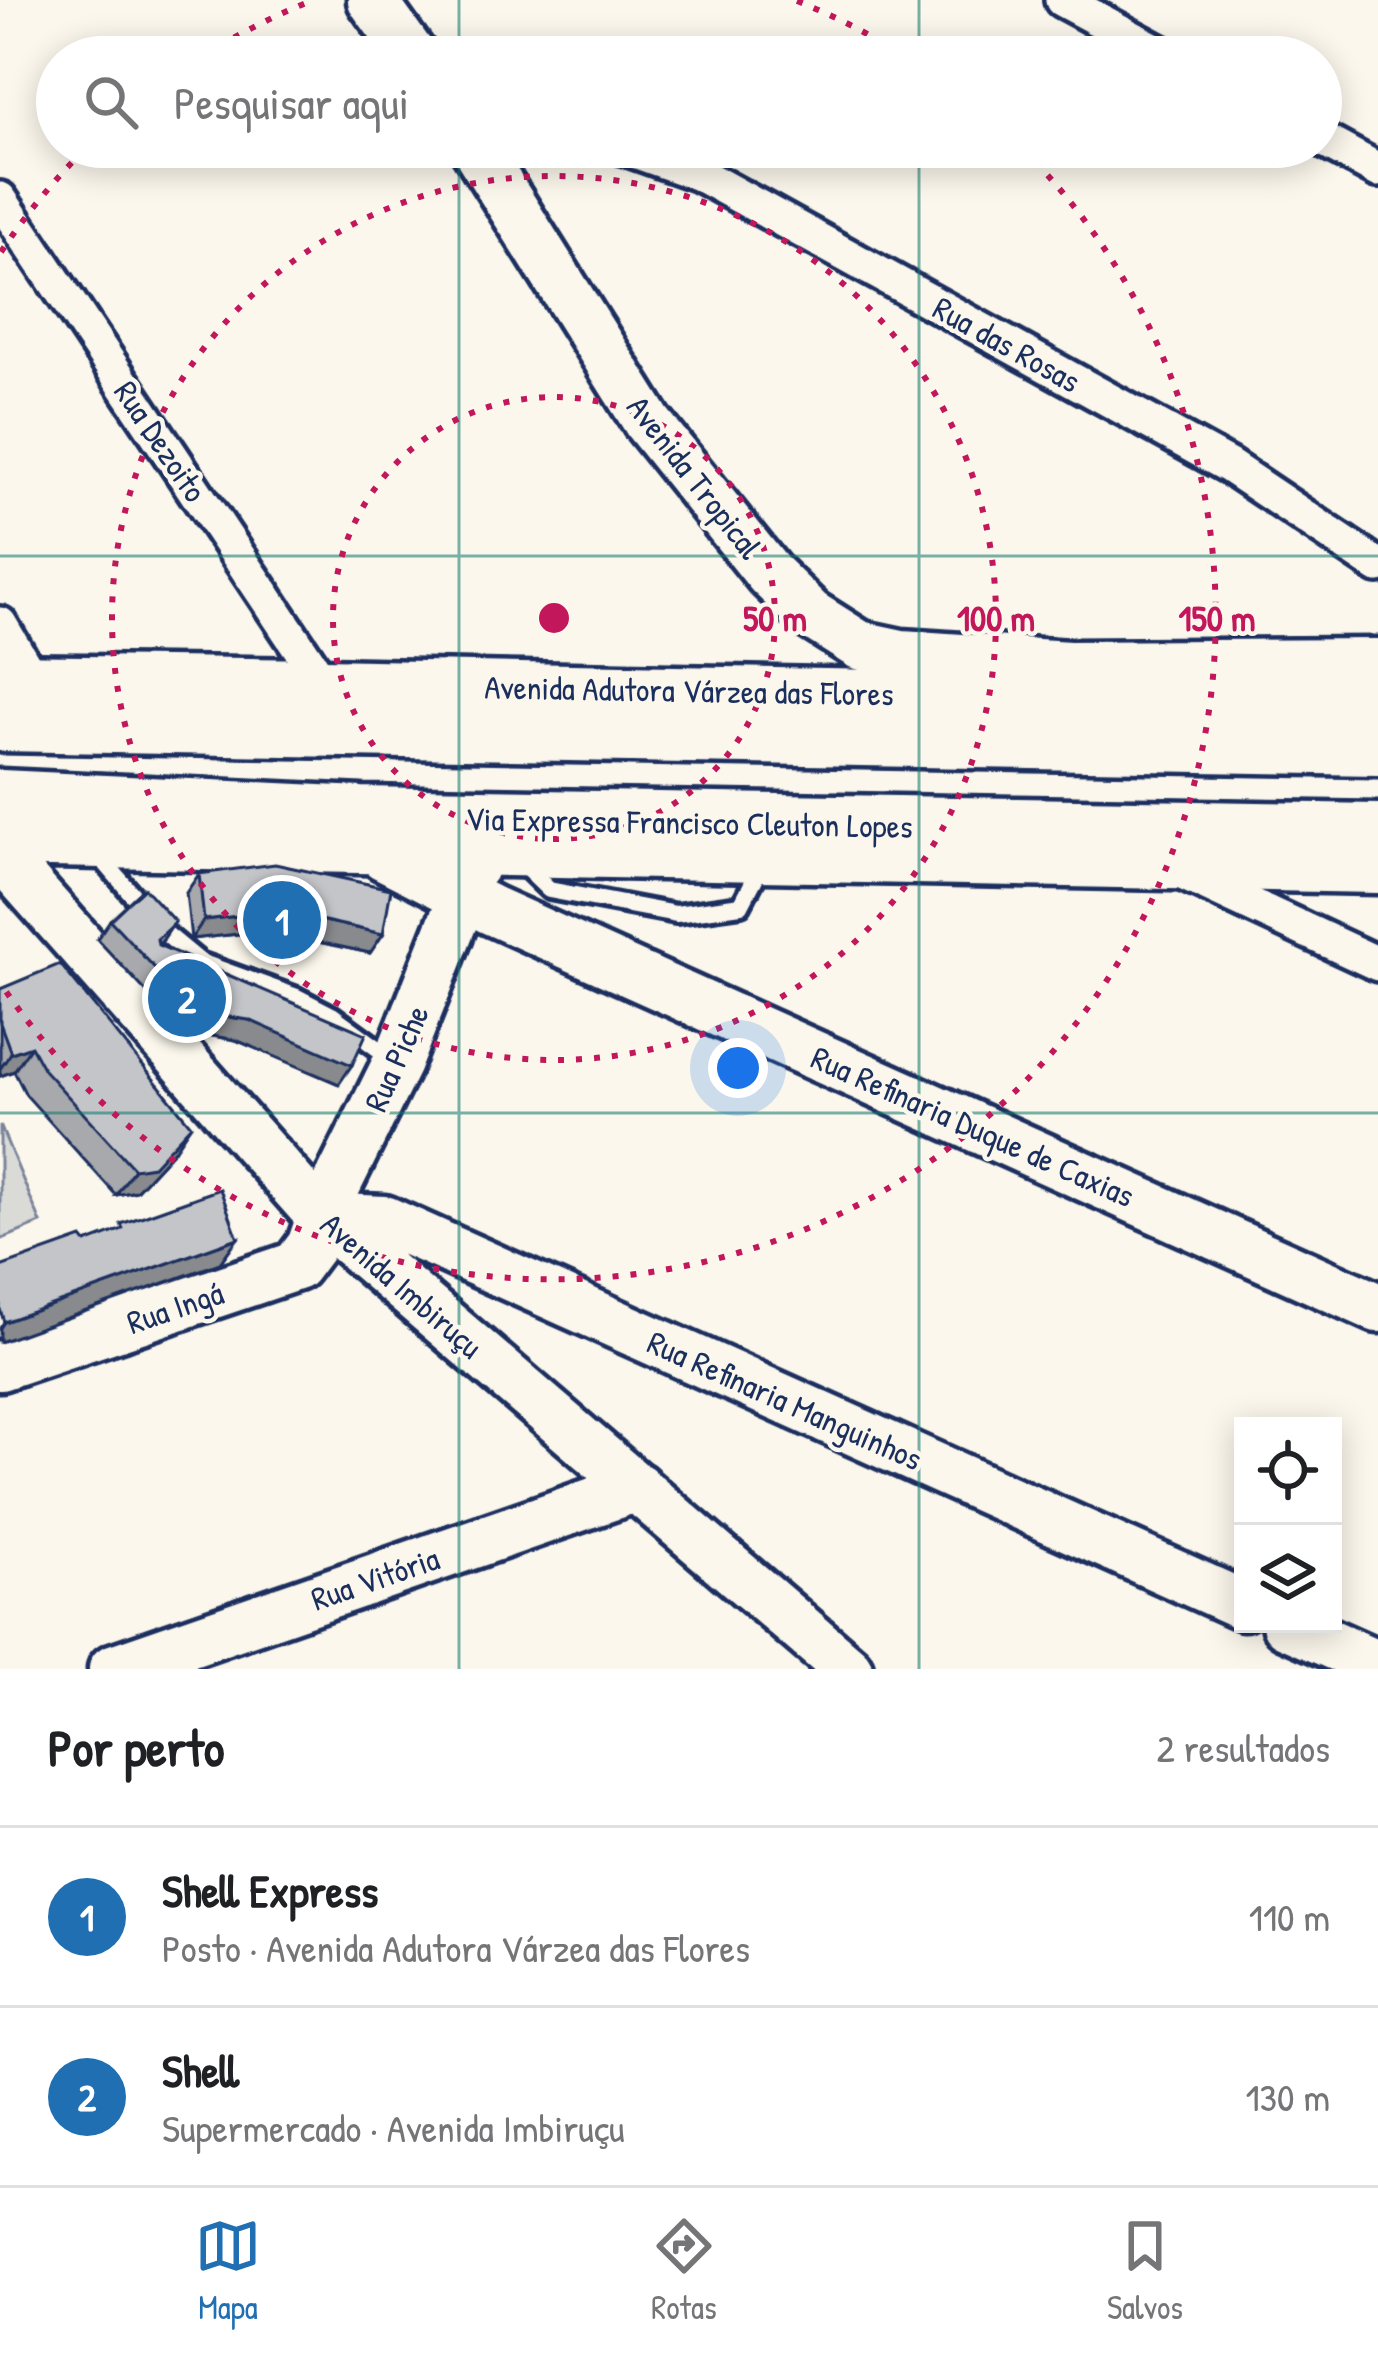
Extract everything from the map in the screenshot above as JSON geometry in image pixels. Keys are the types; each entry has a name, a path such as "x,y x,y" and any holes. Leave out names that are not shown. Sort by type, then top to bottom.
{"highway":[{"path":"8,695 1378,745"},
{"name":"Via Expressa Francisco Cleuton Lopes","path":"0,800 361,817 1378,834"}],"street":[{"path":"373,0 398,36"},
{"path":"1062,0 1129,36"},
{"path":"1342,150 1378,170"},
{"name":"Avenida Tropical","path":"488,168 648,423 769,574 810,614 860,645 901,654 1069,665 1378,663"},
{"name":"Rua das Rosas","path":"682,168 1229,466 1378,566"},
{"name":"Rua Dezoito","path":"0,199 323,682"},
{"path":"0,624 8,695"},
{"path":"838,693 860,645"},
{"name":"Avenida Adutora Várzea das Flores","path":"8,695 323,682 1378,704"},
{"path":"0,842 1378,869"},
{"name":"Rua Refinaria Duque de Caxias","path":"374,850 463,896 1378,1308"},
{"name":"Rua Piche","path":"321,1216 398,1063 469,873 500,853"},
{"name":"Avenida Imbiruçu","path":"0,854 321,1216 848,1669"},
{"path":"1168,866 1378,964"},
{"name":"Rua Ingá","path":"0,1366 296,1266 311,1246 321,1216"},
{"name":"Rua Refinaria Manguinhos","path":"321,1216 385,1220 1234,1601"},
{"name":"Rua Vitória","path":"112,1669 638,1487"},
{"path":"1306,1633 1378,1665"}],"lane":[{"path":"88,844 166,934 200,962 297,997 332,1015 398,1063"}],"shaded area":[{"path":"0,1125 41,1223 0,1240"}],"building":[{"path":"275,864 391,889 383,934 280,911 204,920 199,874"},
{"path":"144,888 175,922 157,939 158,945 366,1034 352,1065 249,1020 196,1012 110,920"},
{"path":"60,964 191,1125 153,1166 134,1169 44,1070 31,1046 11,1053 0,1023 0,989"},
{"path":"220,1189 238,1238 4,1322 0,1267 82,1238 86,1243 123,1229 121,1224"}],"place":[{"name":"Shell Express","path":"282,920"},
{"name":"Shell","path":"187,998"}]}
